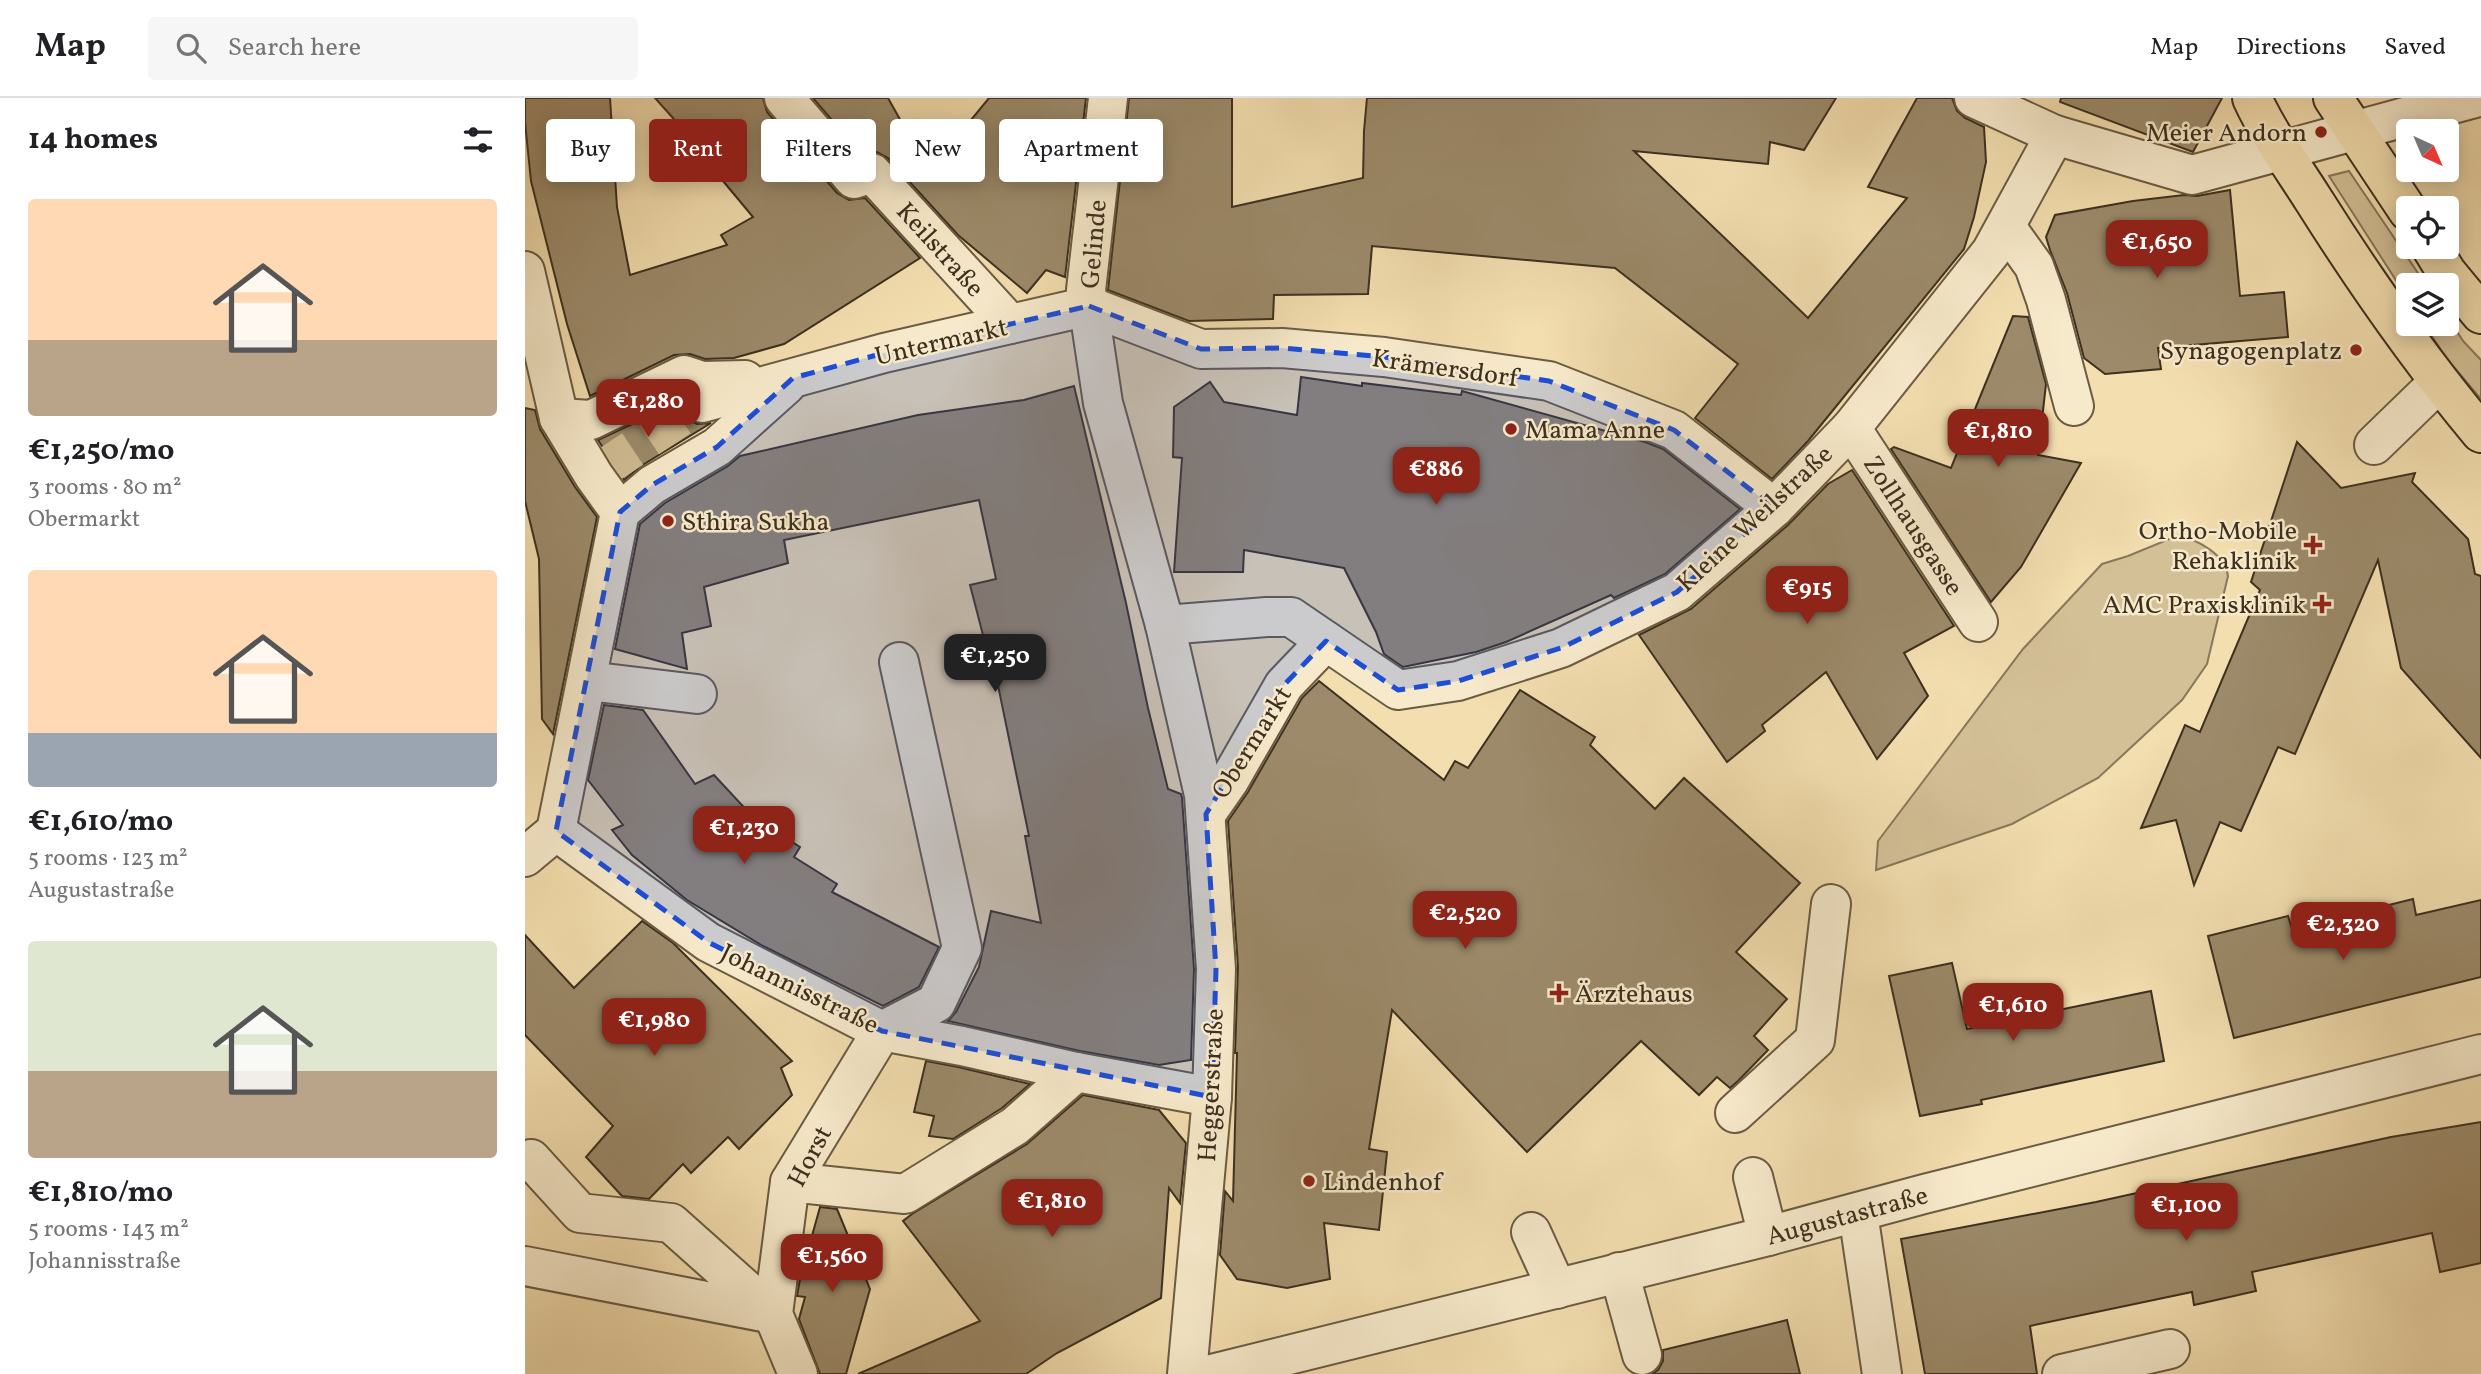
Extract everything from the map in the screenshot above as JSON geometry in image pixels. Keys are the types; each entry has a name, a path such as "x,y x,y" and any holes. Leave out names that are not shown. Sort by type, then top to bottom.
{"main road":[{"path":"2252,98 2343,246 2439,382 2481,433"},
{"path":"2333,98 2398,196"},
{"path":"2439,259 2481,314"}],"street":[{"name":"Keilstraße","path":"784,98 855,179 872,173 1010,324"},
{"name":"Gelinde","path":"1089,306 1086,290 1108,98"},
{"path":"1973,98 2055,135 2192,175 2475,98"},
{"name":"Kleine Weilstraße","path":"1326,641 1398,690 1458,681 1561,648 1677,592 1774,508 1851,428 1991,253 2055,135"},
{"path":"2006,227 2034,265 2074,406"},
{"path":"525,271 533,340 559,418 591,476 621,512 556,831 525,857"},
{"name":"Untermarkt","path":"702,404 884,354 1089,306"},
{"name":"Krämersdorf","path":"1089,306 1201,349 1282,348 1384,357 1549,380 1674,430 1774,508"},
{"name":"Obermarkt","path":"1089,306 1103,403 1165,625 1205,805"},
{"name":"Untermarkt","path":"559,418 591,420 684,375 702,382 793,379"},
{"name":"Untermarkt","path":"621,512 652,485 717,447 793,379"},
{"path":"2374,444 2439,382"},
{"name":"Zollhausgasse","path":"1851,428 1978,622"},
{"path":"1165,625 1291,617 1326,641"},
{"name":"Obermarkt","path":"1205,805 1229,781 1284,685 1326,641"},
{"path":"882,1031 936,1003 962,948 899,662"},
{"path":"588,681 697,694"},
{"name":"Heggerstraße","path":"1187,1374 1212,1097 1216,969 1205,805"},
{"name":"Johannisstraße","path":"556,831 708,942 882,1031 1076,1072 1212,1097"},
{"path":"1735,1113 1815,1040 1831,904"},
{"name":"Horst","path":"786,1366 773,1314 790,1182 882,1031"},
{"name":"Augustastraße","path":"1212,1374 1768,1236 1924,1194 2481,1054"},
{"path":"790,1182 905,1194 1015,1126 1076,1072"},
{"path":"531,1159 580,1213 671,1223 773,1314"},
{"path":"1753,1177 1768,1236"},
{"path":"1858,1213 1882,1374"},
{"path":"1531,1232 1557,1289"},
{"path":"525,1266 773,1314"},
{"path":"1628,1270 1651,1353"},
{"path":"2062,1374 2170,1349"}],"highlighted area":[{"path":"1089,306 1201,349 1282,348 1384,357 1549,381 1674,430 1774,508 1677,592 1561,648 1458,681 1398,690 1326,641 1284,685 1206,814 1216,969 1212,1097 882,1031 708,942 556,831 620,512 652,485 717,447 793,378 884,353"}],"shaded area":[{"path":"2349,171 2396,241 2396,259 2408,259 2418,273 2396,273 2396,280 2329,176"},
{"path":"2459,335 2481,360 2481,399 2447,359 2432,336"},
{"path":"2179,535 2203,545 2216,555 2226,568 2228,576 2207,664 2182,700 2098,778 2012,824 1876,870 1878,841 2023,649 2102,564"}],"building":[{"path":"525,98 610,98 611,119 546,119 546,182 615,182 617,207 630,275 727,245 721,235 753,217 724,182 747,182 747,119 674,119 655,98 763,98 767,112 773,119 761,119 761,182 827,182 837,193 849,200 865,198 920,258 784,344 734,358 705,359 690,354 674,355 590,396 567,324 531,181"},
{"path":"813,98 888,98 900,119 890,119 890,160 876,152 876,119 831,119"},
{"path":"989,98 1086,98 1084,119 999,119 999,182 1076,182 1065,277 1046,270 1027,293 958,235 910,182 985,182 985,119 972,119"},
{"path":"1129,98 1232,98 1232,207 1363,178 1367,98 1836,98 1804,150 1770,142 1768,164 1634,151 1808,318 1907,198 1868,187 1917,98 1952,98 1957,111 1984,127 1986,162 1964,249 1808,441 1772,479 1695,418 1738,364 1615,268 1372,246 1368,294 1274,295 1273,319 1189,321 1108,290 1120,182 1163,182 1163,119 1127,119"},
{"path":"2061,98 2222,98 2193,152 2060,102"},
{"path":"2230,190 2240,296 2284,292 2288,337 2158,348 2161,369 2105,374 2084,358 2067,293 2046,237 2055,215 2133,201 2197,196"},
{"path":"2013,316 2028,317 2046,384 2038,455 2081,463 2021,567 1991,602 1891,449 1894,447 1951,468"},
{"path":"1301,377 1362,386 1362,383 1461,395 1462,391 1645,442 1663,449 1740,509 1665,574 1614,598 1611,595 1506,642 1476,652 1403,667 1384,654 1344,568 1244,550 1243,572 1174,572 1182,458 1173,457 1174,407 1210,382 1224,402 1297,415"},
{"path":"1074,386 1168,789 1181,794 1182,798 1194,969 1191,1060 1159,1065 1080,1051 948,1021 956,1012 979,967 991,911 1041,923 1025,836 1029,836 993,661 990,662 970,585 996,579 979,500 784,540 788,563 704,587 711,626 682,633 687,669 615,649 640,524 665,503 728,466 740,456 918,415 1024,400"},
{"path":"681,401 681,409 687,419 697,424 711,423 641,466 624,480 598,440"},
{"path":"525,408 535,410 540,429 575,487 597,517 553,734 542,719 539,559 525,501"},
{"path":"2297,442 2341,488 2415,473 2412,482 2468,539 2475,574 2481,576 2481,758 2401,668 2378,560 2295,754 2278,747 2241,831 2220,822 2194,885 2176,820 2141,828 2185,725 2200,732 2260,590 2251,582"},
{"path":"1852,470 1954,626 1904,653 1928,696 1877,759 1826,672 1762,725 1765,731 1727,762 1639,635 1691,609 1788,525 1828,484"},
{"path":"1319,681 1444,780 1455,761 1468,768 1520,690 1595,737 1590,745 1655,809 1684,778 1800,883 1736,952 1787,999 1754,1036 1768,1050 1738,1081 1730,1088 1717,1077 1699,1095 1641,1041 1527,1152 1392,1010 1369,1149 1387,1152 1379,1230 1324,1223 1330,1279 1287,1288 1237,1279 1220,1255 1225,1191 1233,1201 1237,1053 1238,967 1228,821 1248,792 1302,698"},
{"path":"604,705 643,710 695,784 714,775 752,816 800,847 794,857 837,884 832,892 939,947 919,987 883,1006 763,946 687,900 632,855 612,830 623,825 588,780"},
{"path":"2413,899 2416,915 2481,900 2481,977 2234,1038 2208,936 2288,916 2292,929"},
{"path":"642,921 673,943 792,1061 781,1068 792,1095 739,1149 728,1137 691,1173 683,1164 649,1199 622,1196 586,1157 613,1126 525,1035 525,935 574,988"},
{"path":"1952,963 1967,1029 2151,991 2164,1061 1981,1100 1982,1104 1920,1116 1889,976"},
{"path":"926,1061 1030,1084 1002,1108 953,1139 929,1136 934,1116 914,1112"},
{"path":"1083,1095 1159,1110 1186,1143 1180,1203 1169,1188 1161,1298 1057,1353 1026,1374 858,1374 980,1321 903,1221 1027,1144"},
{"path":"2481,1122 2481,1263 2440,1272 2432,1233 2252,1272 2256,1291 2194,1305 2192,1292 2030,1326 2037,1374 1925,1374 1901,1239 2096,1202 2391,1137"},
{"path":"820,1207 837,1209 870,1289 846,1374 820,1374 799,1319 805,1297 797,1296 800,1279"},
{"path":"1787,1320 1800,1374 1652,1374 1663,1361 1663,1350"}],"tunnel":[{"path":"601,470 702,403"}],"place":[{"name":"Meier Andorn","path":"2321,132"},
{"name":"Synagogenplatz","path":"2356,350"},
{"name":"Mama Anne","path":"1511,429"},
{"name":"Sthira Sukha","path":"668,521"},
{"name":"Ortho-Mobile Rehaklinik","path":"2313,545"},
{"name":"AMC Praxisklinik","path":"2322,604"},
{"name":"Ärztehaus","path":"1559,993"},
{"name":"Lindenhof","path":"1309,1181"}]}
